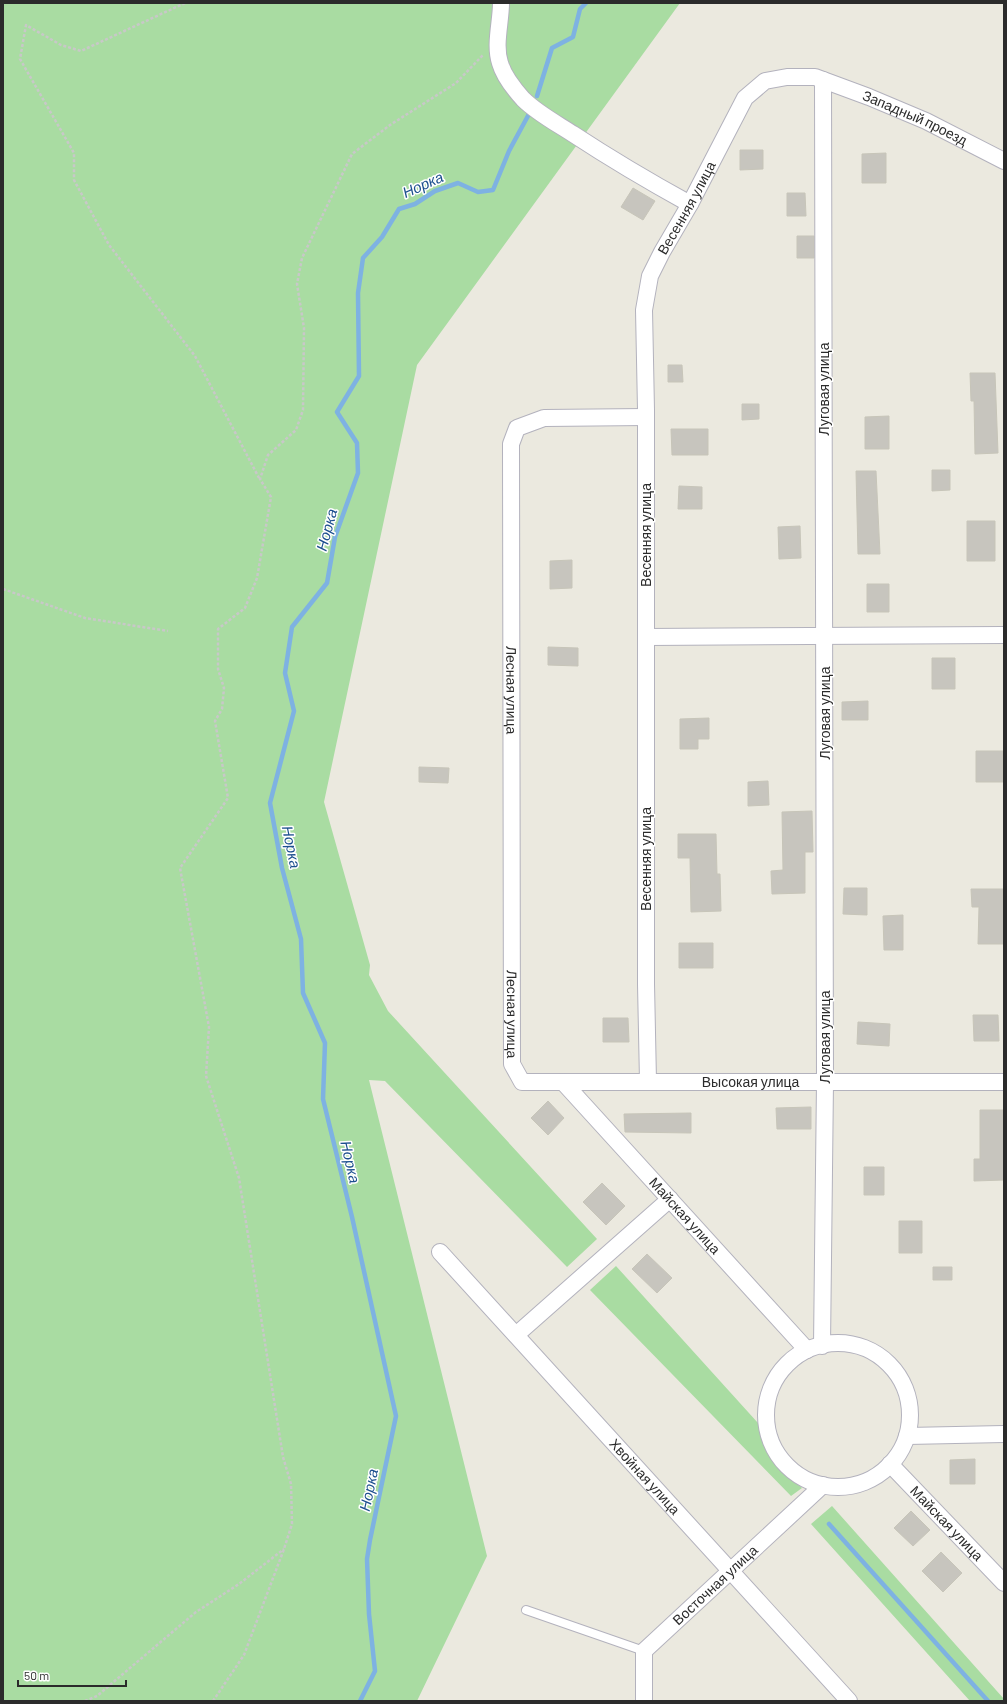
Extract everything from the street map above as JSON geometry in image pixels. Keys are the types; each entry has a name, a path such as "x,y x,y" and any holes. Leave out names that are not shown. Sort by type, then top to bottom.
{"street":[{"path":"501,3 498,41 499,62 507,80 523,99 538,111 626,168 690,204"},
{"name":"Весенняя улица","path":"648,1081 646,984 647,637 644,310 650,276 690,204 745,98 765,81 787,77 816,77 823,80"},
{"name":"Западный проезд","path":"823,80 869,97 926,121 1004,161"},
{"name":"Луговая улица","path":"815,1348 825,1082 823,80"},
{"name":"Лесная улица","path":"522,1082 512,1064 511,444 517,428 544,418 646,416"},
{"path":"647,637 1004,635"},
{"name":"Высокая улица","path":"522,1082 1004,1082"},
{"name":"Майская улица","path":"563,1082 670,1199 815,1348"},
{"path":"516,1335 670,1199"},
{"name":"Хвойная улица","path":"440,1252 849,1701"},
{"path":"831,1343 855,1345 876,1354 894,1370 905,1390 910,1413 907,1436 897,1457 881,1473 861,1484 836,1488 813,1483 792,1472 776,1453 767,1430 766,1406 773,1383 787,1363 815,1348 831,1343"},
{"path":"907,1436 1004,1434"},
{"name":"Майская улица","path":"890,1464 1004,1583"},
{"name":"Восточная улица","path":"644,1651 823,1485"},
{"path":"644,1651 644,1701"}],"lane":[{"path":"526,1610 644,1651"}],"path":[{"path":"185,3 81,51 61,45 26,25 20,59 74,153 74,180 109,245 195,356 271,497 257,578 245,608 218,629 218,669 224,688 222,709 215,721 228,798 180,868 209,1027 206,1076 239,1178 283,1457 291,1484 292,1524 284,1549 244,1655 213,1701"},
{"path":"260,479 268,455 296,430 303,410 304,328 297,284 302,258 352,154 390,125 456,83 498,41"},
{"path":"3,589 85,618 168,631"},
{"path":"85,1701 97,1696 196,1612 239,1584 284,1549"}],"green space":[{"path":"3,3 680,3 417,365 324,802 370,965 369,975 388,1011 597,1239 567,1267 385,1081 369,1080 487,1556 417,1701 3,1701"},
{"path":"616,1266 758,1423 768,1451 784,1472 802,1488 791,1496 590,1290"},
{"path":"832,1506 1004,1699 1004,1701 970,1701 811,1524"}],"building":[{"path":"740,150 763,150 763,169 740,170"},
{"path":"886,153 886,183 862,183 862,154"},
{"path":"633,188 655,201 643,220 621,207"},
{"path":"787,193 805,193 806,216 787,216"},
{"path":"797,236 814,236 814,258 797,258"},
{"path":"668,365 682,365 683,382 668,382"},
{"path":"970,373 995,373 998,453 975,454 974,401 971,401"},
{"path":"742,404 759,404 759,419 742,420"},
{"path":"889,416 889,449 865,449 865,417"},
{"path":"671,429 708,429 708,455 672,455"},
{"path":"932,470 950,470 950,490 932,491"},
{"path":"856,471 876,471 880,554 858,554"},
{"path":"679,486 702,487 702,509 678,509"},
{"path":"967,521 995,521 995,561 967,561"},
{"path":"800,526 801,558 779,559 778,527"},
{"path":"572,560 572,588 550,589 550,561"},
{"path":"867,584 889,584 889,612 867,612"},
{"path":"548,647 578,648 578,666 548,665"},
{"path":"932,658 955,658 955,689 932,689"},
{"path":"868,701 868,720 842,720 842,702"},
{"path":"709,718 709,739 698,739 698,749 680,749 680,719"},
{"path":"976,751 1003,751 1003,782 976,782"},
{"path":"419,767 449,768 448,783 419,782"},
{"path":"768,781 769,805 748,806 748,782"},
{"path":"812,811 813,852 805,852 805,893 772,894 771,871 783,870 782,812"},
{"path":"678,834 716,834 717,874 720,874 721,911 691,912 690,858 678,858"},
{"path":"844,888 867,888 867,915 843,914"},
{"path":"971,889 1003,889 1004,944 978,944 979,907 972,907"},
{"path":"903,915 903,950 884,950 883,916"},
{"path":"679,943 713,943 713,968 679,968"},
{"path":"973,1015 998,1015 999,1041 974,1041"},
{"path":"603,1018 628,1018 629,1042 603,1042"},
{"path":"858,1022 890,1024 889,1046 857,1044"},
{"path":"548,1101 564,1118 548,1135 531,1118"},
{"path":"811,1107 811,1129 777,1129 776,1108"},
{"path":"980,1110 1003,1110 1004,1180 974,1181 974,1159 980,1159"},
{"path":"691,1113 691,1133 625,1132 624,1114"},
{"path":"864,1167 884,1167 884,1195 864,1195"},
{"path":"602,1183 625,1206 606,1225 583,1202"},
{"path":"899,1221 922,1221 922,1253 899,1253"},
{"path":"647,1254 672,1278 657,1293 632,1269"},
{"path":"933,1267 952,1267 952,1280 933,1280"},
{"path":"975,1459 975,1484 950,1484 950,1460"},
{"path":"911,1511 930,1530 913,1546 894,1528"},
{"path":"941,1552 962,1573 943,1592 922,1571"}],"waterway":[{"name":"Норка","path":"537,96 552,48 573,37 580,9 586,3"},
{"name":"Норка","path":"360,1701 375,1671 369,1614 367,1559 396,1416 352,1217 323,1099 325,1043 303,993 301,939 282,868 270,803 294,711 285,673 292,627 327,583 335,537 358,473 357,443 337,412 359,376 358,293 363,258 382,237 399,209 415,204 435,191 458,183 478,192 493,190 509,151 529,114"},
{"path":"829,1524 988,1701"}]}
